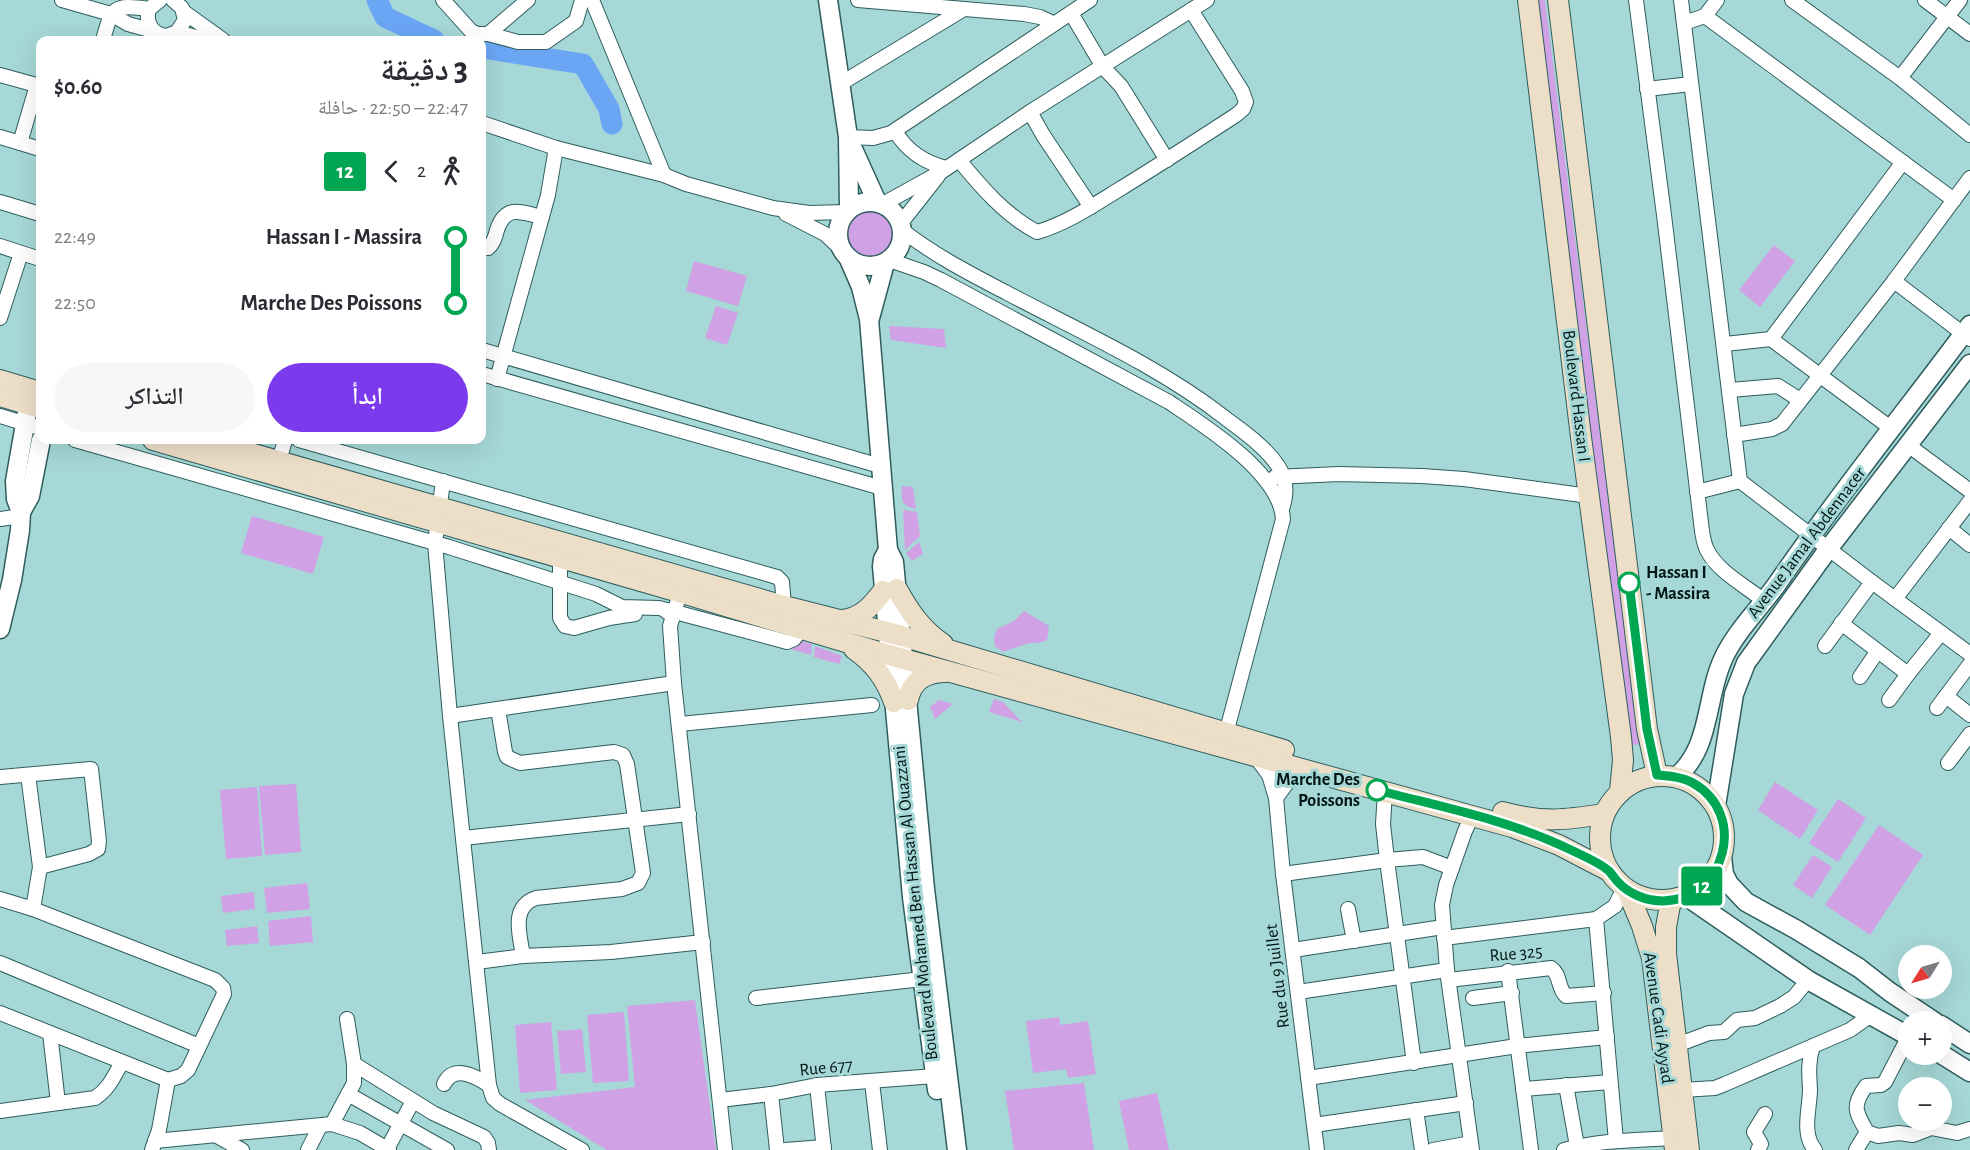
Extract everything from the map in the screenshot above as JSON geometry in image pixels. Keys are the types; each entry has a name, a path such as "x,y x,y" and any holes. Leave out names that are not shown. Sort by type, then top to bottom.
{"main road":[{"name":"Boulevard Hassan I","path":"1528,0 1589,496 1623,748 1620,791"},
{"name":"Boulevard Hassan I","path":"1558,0 1647,729 1666,776"},
{"path":"0,380 34,407"},
{"path":"0,396 34,407"},
{"path":"168,444 438,515 619,558 784,606 897,657 949,672 1516,815 1566,820 1604,814"},
{"path":"219,444 279,461 560,558 802,629 894,634 953,651 1224,740 1256,756 1535,835 1571,850 1609,871"},
{"path":"840,630 890,590 905,604 922,627 953,651"},
{"path":"840,630 874,664 901,701 913,684 921,678 929,674 949,672"},
{"path":"1666,776 1692,783 1706,793 1716,806 1724,831 1722,857 1717,869 1703,886 1678,898 1648,899 1625,889 1609,871 1601,853 1599,833 1604,814 1620,791 1644,778 1666,776"},
{"name":"Avenue Cadi Ayyad","path":"1625,889 1646,937 1652,958 1679,1146"},
{"name":"Avenue Cadi Ayyad","path":"1678,898 1666,941 1682,1090 1679,1146"}],"street":[{"path":"62,0 111,14 154,35 173,36 185,20 177,3"},
{"path":"442,0 471,31 518,42 546,42 576,21 582,0"},
{"path":"488,34 528,0"},
{"path":"592,0 664,175"},
{"path":"828,0 848,137 847,210"},
{"path":"858,0 928,4 1032,15 1053,23"},
{"path":"1032,15 1033,0"},
{"path":"848,137 873,138 895,131 1090,0"},
{"path":"869,319 861,287 838,241 837,230 847,210 857,204 880,203 944,170 1030,112 1207,0"},
{"path":"1636,0 1665,215 1702,531 1707,549 1722,569 1764,602"},
{"path":"1681,0 1740,481 1970,654"},
{"path":"1684,23 1705,16 1718,0"},
{"path":"1792,0 1900,78 1970,135"},
{"path":"1925,0 1970,34"},
{"path":"1900,78 1960,0"},
{"path":"177,3 218,36"},
{"path":"111,14 126,8 152,4 148,22 154,35"},
{"path":"840,84 964,9"},
{"path":"959,160 977,182 1019,223 1037,232 1049,229 1091,207 1167,160 1243,110 1246,102 1242,91 1191,10"},
{"path":"1071,13 1103,67 1120,86 1167,160"},
{"path":"104,36 111,14"},
{"path":"1705,16 1954,200"},
{"path":"0,75 36,85"},
{"path":"1647,89 1691,84"},
{"path":"20,142 36,92"},
{"path":"1030,112 1091,207"},
{"path":"486,124 556,148 664,175 686,184 773,208 809,213 847,210"},
{"path":"895,131 903,143 921,159 944,170"},
{"path":"848,137 880,203 891,208 902,227 919,243 951,263 1154,370 1198,398 1237,427 1272,458 1283,476 1285,498 1280,532 1224,740"},
{"path":"0,138 36,148"},
{"path":"497,379 548,195 556,148"},
{"path":"1771,339 1903,162"},
{"path":"869,319 887,261 900,247 902,227 944,170"},
{"path":"1734,435 1777,427 1782,424 1969,183"},
{"path":"0,202 36,213"},
{"path":"773,208 825,234 845,254 865,266 887,261 924,272 1145,388 1196,420 1253,466 1272,488 1282,509"},
{"path":"486,247 493,244 502,219 509,212 516,211 542,217"},
{"path":"0,246 36,258"},
{"path":"0,318 3,300 21,253"},
{"path":"1894,281 1968,333"},
{"name":"Boulevard Mohamed Ben Hassan Al Ouazzani","path":"869,319 888,550 882,563 890,590 901,701 912,897 945,1150"},
{"name":"Avenue Jamal Abdennacer","path":"1666,776 1687,768 1698,748 1715,678 1734,641 1811,534 1968,333"},
{"path":"1725,344 1771,339 1892,429"},
{"path":"486,351 880,465"},
{"name":"Avenue Jamal Abdennacer","path":"1716,806 1734,694 1746,663 1829,548 1970,364"},
{"path":"1145,388 1154,370"},
{"path":"486,375 882,488"},
{"path":"1730,390 1778,386 1800,400"},
{"path":"0,416 34,407 15,481 16,498 21,514"},
{"path":"0,629 6,582 21,514 30,496 40,444"},
{"path":"89,444 435,543 559,581 596,594 622,607 659,608 787,642 794,639 802,629"},
{"path":"279,461 284,444"},
{"path":"313,444 777,577 782,582 784,606"},
{"path":"1908,445 1970,491"},
{"path":"1265,479 1339,474 1422,476 1464,479 1589,496"},
{"path":"443,481 435,543 450,716 489,1085 493,1098 500,1104 566,1146 582,1150"},
{"path":"1697,492 1740,481"},
{"path":"1895,599 1970,501"},
{"path":"0,519 21,514"},
{"path":"1949,528 1970,545"},
{"path":"619,558 627,533"},
{"path":"560,558 560,618 565,626 574,628 609,618 675,612"},
{"path":"1825,646 1872,582"},
{"path":"682,593 670,626 674,683 725,1150"},
{"path":"609,618 610,601"},
{"path":"1841,623 1908,674"},
{"path":"1889,700 1941,633"},
{"path":"1860,677 1877,652"},
{"path":"1937,708 1970,664"},
{"path":"450,716 674,683"},
{"path":"1946,696 1970,715"},
{"name":"Boulevard Mohamed Ben Hassan Al Ouazzani","path":"901,701 957,1150"},
{"path":"680,724 872,705"},
{"path":"498,709 507,757 520,763 614,752 623,755 627,764 643,873 638,883 622,889 536,898 523,905 518,916 523,956"},
{"path":"1948,763 1970,734"},
{"name":"Rue du 9 Juillet","path":"1256,756 1269,775 1276,798 1283,874 1317,1150"},
{"path":"0,777 91,769 98,849 89,854 40,867"},
{"path":"1276,798 1287,783 1304,770"},
{"path":"28,776 40,867 33,909"},
{"path":"1385,792 1383,824 1414,1063"},
{"path":"463,838 689,814"},
{"path":"1433,1150 1472,1147 1448,975 1443,896 1472,816"},
{"path":"1283,874 1423,857 1452,868"},
{"path":"1722,857 1724,874 1729,885 1746,902 1859,968 1918,1011"},
{"path":"1293,950 1398,934 1444,933 1596,919 1615,906 1625,889"},
{"path":"1678,898 1725,925 1808,980 1898,1031"},
{"path":"0,899 33,909 219,983 224,994 185,1073 168,1080 0,1013"},
{"path":"1348,909 1353,941"},
{"path":"1596,919 1616,1142"},
{"path":"477,962 523,956 611,952 703,942"},
{"path":"0,963 199,1046"},
{"name":"Rue 325","path":"1298,992 1403,975 1448,975 1551,968 1558,975 1560,988 1566,996 1604,993"},
{"path":"1508,971 1522,1089 1532,1150"},
{"path":"756,998 922,979"},
{"path":"1677,1045 1709,1033 1724,1032 1735,1022 1755,1018 1780,1006 1794,997 1808,980"},
{"path":"1473,998 1512,993"},
{"path":"1682,1090 1715,1088 1850,1030 1871,1015"},
{"path":"308,1150 354,1083 348,1019"},
{"path":"1952,1032 1970,1044"},
{"path":"50,1033 58,1103"},
{"path":"1308,1078 1517,1046 1607,1036"},
{"path":"1813,1046 1809,1063 1810,1088 1806,1117 1812,1146 1815,1150"},
{"path":"1898,1057 1885,1082 1881,1085 1866,1086 1857,1100 1856,1114 1867,1132 1878,1136 1899,1133 1913,1135 1931,1128 1957,1133 1970,1129"},
{"path":"1952,1061 1970,1072"},
{"path":"0,1111 95,1098 110,1084 122,1062"},
{"path":"354,1064 444,1119 483,1137 488,1143 489,1150"},
{"path":"444,1084 453,1074 461,1073 476,1077 489,1085"},
{"name":"Rue 677","path":"720,1100 771,1094 817,1085 936,1076"},
{"path":"168,1080 153,1146 217,1136 326,1125 351,1129 367,1144 388,1149 413,1101"},
{"path":"872,1082 880,1150"},
{"path":"1522,1089 1610,1082"},
{"path":"785,1150 824,1149 817,1085"},
{"path":"1566,1085 1570,1148 1616,1142 1679,1146"},
{"path":"348,1094 447,1150"},
{"path":"771,1094 777,1150"},
{"path":"1314,1125 1466,1103"},
{"path":"1416,1110 1422,1150"},
{"path":"1758,1150 1761,1144 1754,1132 1765,1114"},
{"path":"1856,1150 1867,1132"},
{"path":"217,1136 242,1150"}],"shaded area":[{"path":"1535,0 1545,0 1639,744 1629,746"},
{"path":"870,211 886,218 893,234 886,250 870,257 854,250 847,234 854,218"},
{"path":"1774,245 1795,261 1760,307 1739,290"},
{"path":"694,261 747,276 738,306 686,291"},
{"path":"716,306 738,313 727,345 705,338"},
{"path":"889,326 944,329 946,348 891,340"},
{"path":"902,486 913,487 916,509 903,502"},
{"path":"903,510 917,512 920,536 905,550"},
{"path":"252,516 324,537 313,574 241,553"},
{"path":"919,542 923,554 912,561 906,553"},
{"path":"1024,611 1049,626 1047,640 1029,643 1003,652 995,646 994,637 997,629 1014,621"},
{"path":"801,641 812,644 811,655 791,649"},
{"path":"815,646 842,656 839,664 814,657"},
{"path":"994,699 1003,702 1022,722 989,712"},
{"path":"939,700 953,704 935,719 930,707"},
{"path":"1775,782 1818,810 1800,839 1758,810"},
{"path":"296,784 301,852 265,855 259,786"},
{"path":"257,787 262,856 226,859 220,790"},
{"path":"1838,799 1866,818 1838,862 1809,843"},
{"path":"1879,825 1923,855 1870,935 1825,905"},
{"path":"1813,855 1832,867 1812,898 1793,885"},
{"path":"307,883 310,909 267,913 264,888"},
{"path":"254,892 255,909 223,913 221,896"},
{"path":"311,916 313,942 270,946 268,921"},
{"path":"257,926 259,943 227,946 225,930"},
{"path":"695,1000 716,1150 607,1150 525,1100 635,1087 627,1006"},
{"path":"624,1012 629,1081 593,1083 587,1015"},
{"path":"1059,1017 1060,1025 1088,1021 1096,1074 1068,1078 1066,1069 1033,1073 1026,1021"},
{"path":"551,1022 557,1090 520,1093 515,1025"},
{"path":"582,1029 586,1072 561,1074 557,1031"},
{"path":"1084,1083 1094,1150 1014,1150 1005,1091"},
{"path":"1157,1093 1169,1150 1129,1150 1119,1101"}],"waterway":[{"path":"377,0 385,17 425,36"},
{"path":"486,49 583,64 609,109 612,124"}],"bus line":[{"name":"12","path":"1377,790 1535,835 1571,850 1609,871 1624,888 1648,899 1671,900 1686,896 1703,886 1717,869 1722,857 1725,840 1723,823 1716,806 1706,793 1692,783 1676,777 1657,775 1647,729 1629,583"}],"place":[{"name":"Hassan I - Massira","path":"1629,583"},
{"name":"Marche Des Poissons","path":"1377,790"}]}
